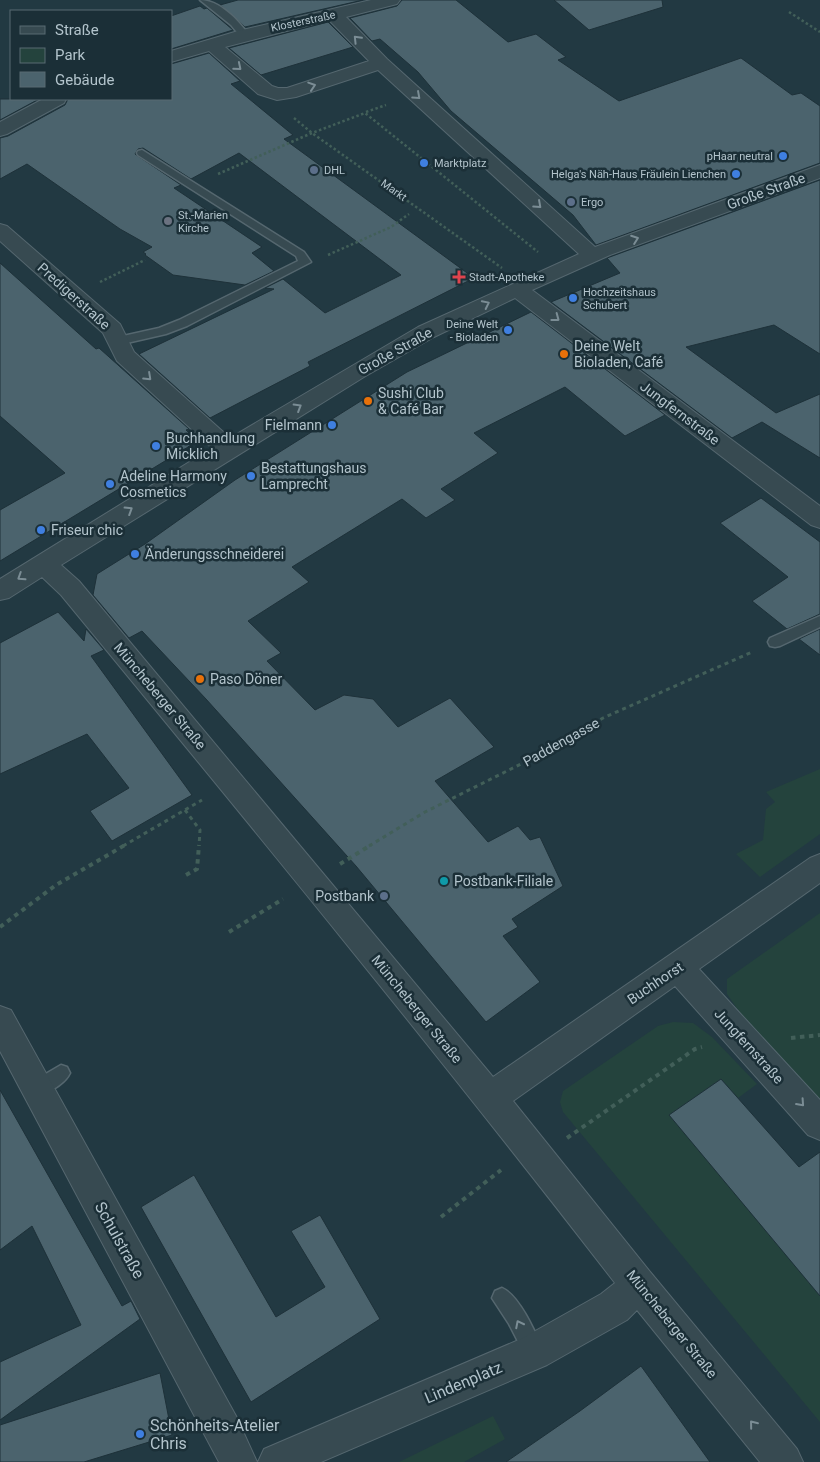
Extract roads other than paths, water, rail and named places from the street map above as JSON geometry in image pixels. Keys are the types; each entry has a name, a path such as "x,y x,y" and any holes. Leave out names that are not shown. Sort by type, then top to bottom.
{"street":[{"name":"Klosterstraße","path":"172,57 307,18 334,15 391,0"},
{"path":"334,15 381,64 593,256"},
{"path":"211,44 265,90 277,94 289,94 381,64"},
{"path":"0,130 55,100"},
{"name":"Große Straße","path":"0,590 229,448 426,332 593,256 820,171"},
{"name":"Predigerstraße","path":"0,230 112,329 125,356 212,436 229,448"},
{"name":"Jungfernstraße","path":"522,287 820,519"},
{"name":"Müncheberger Straße","path":"43,563 70,588 232,782 784,1462"},
{"name":"Buchhorst","path":"490,1098 820,867"},
{"name":"Jungfernstraße","path":"678,967 820,1124"},
{"name":"Schulstraße","path":"0,1020 50,1081 238,1462"},
{"name":"Lindenplatz","path":"277,1462 534,1352 614,1307 639,1284"}],"lane":[{"path":"205,0 234,24 244,35"},
{"path":"118,340 162,331 176,326 304,262 300,254 142,153"},
{"path":"775,642 820,621"},
{"path":"502,1298 516,1317 534,1352"}],"place":[{"name":"pHaar neutral","path":"783,156"},
{"name":"Marktplatz","path":"424,163"},
{"name":"DHL","path":"314,170"},
{"name":"Helga's Näh-Haus Fräulein Lienchen","path":"736,174"},
{"name":"Ergo","path":"571,202"},
{"name":"St.-Marien Kirche","path":"168,221"},
{"name":"Stadt-Apotheke","path":"459,277"},
{"name":"Hochzeitshaus Schubert","path":"573,298"},
{"name":"Deine Welt - Bioladen","path":"508,330"},
{"name":"Deine Welt Bioladen, Café","path":"564,354"},
{"name":"Sushi Club & Café Bar","path":"368,401"},
{"name":"Fielmann","path":"332,425"},
{"name":"Buchhandlung Micklich","path":"156,446"},
{"name":"Bestattungshaus Lamprecht","path":"251,476"},
{"name":"Adeline Harmony Cosmetics","path":"110,484"},
{"name":"Friseur chic","path":"41,530"},
{"name":"Änderungsschneiderei","path":"135,554"},
{"name":"Paso Döner","path":"200,679"},
{"name":"Postbank-Filiale","path":"444,881"},
{"name":"Postbank","path":"384,896"},
{"name":"Schönheits-Atelier Chris","path":"140,1434"}]}
